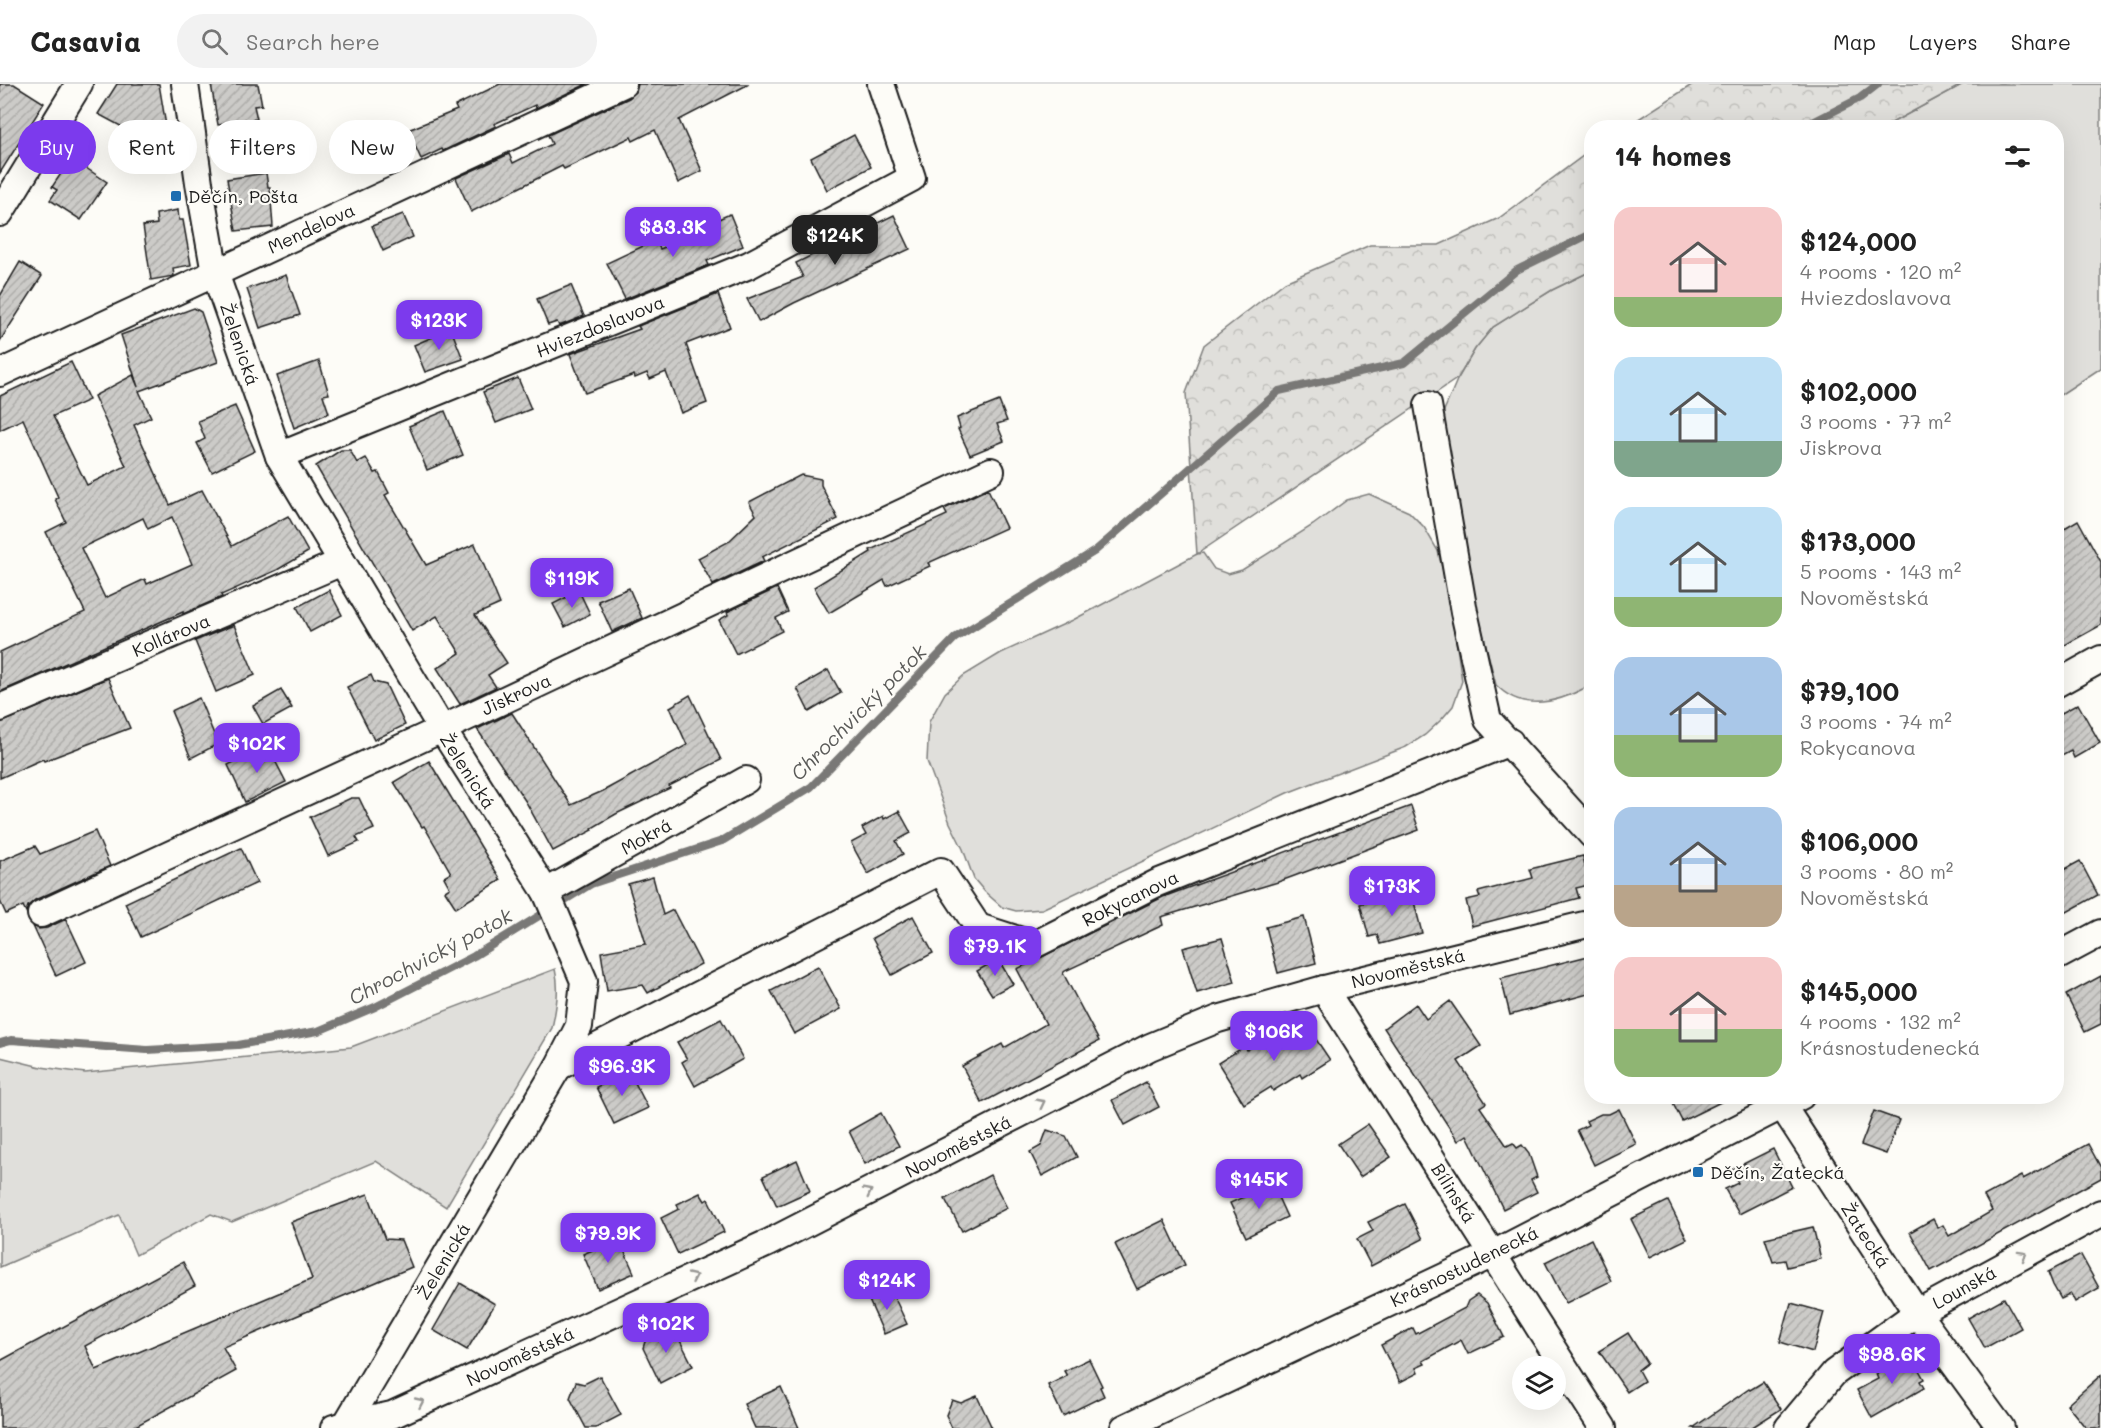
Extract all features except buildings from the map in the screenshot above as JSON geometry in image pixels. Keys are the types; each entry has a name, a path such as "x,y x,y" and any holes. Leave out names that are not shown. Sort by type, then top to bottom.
{"street":[{"path":"0,213 79,84"},
{"name":"Želenická","path":"185,84 215,273 279,456 442,729 548,896 584,981 579,1026 558,1067 340,1428"},
{"name":"Mendelova","path":"0,373 623,84"},
{"name":"Hviezdoslavova","path":"279,456 749,266 912,178 881,84"},
{"path":"1428,405 1464,612 1488,720 1584,826"},
{"name":"Jiskrova","path":"40,914 442,729 991,471"},
{"name":"Kollárova","path":"0,708 342,562"},
{"path":"2064,680 2101,659"},
{"name":"Rokycanova","path":"558,1067 941,871 978,927 1034,945 1157,883 1510,742"},
{"name":"Mokrá","path":"548,896 746,780"},
{"name":"Novoměstská","path":"340,1428 392,1415 768,1243 1150,1047 1218,1019 1324,989 1584,925"},
{"path":"2064,953 2101,933"},
{"name":"Bílinská","path":"1324,989 1603,1428"},
{"name":"Krásnostudenecká","path":"1124,1428 1493,1254 1779,1104"},
{"name":"Žatecká","path":"1789,1104 1917,1313 2001,1428"},
{"name":"Lounská","path":"1788,1428 1834,1373 1917,1313 2101,1213"}],"green space":[{"path":"1693,84 1963,84 1897,120 1637,120"},
{"path":"1963,84 2101,84 2101,368 2064,392 2064,120 1897,120"},
{"path":"1584,155 1584,274 1552,290 1493,327 1475,349 1458,378 1197,554 1186,393 1204,345 1285,282 1370,245 1439,245 1499,218"},
{"path":"1584,274 1584,688 1555,700 1531,702 1518,700 1496,685 1469,579 1448,469 1443,413 1457,380 1475,349 1493,327 1552,290"},
{"path":"1369,494 1409,512 1424,527 1438,551 1450,600 1462,681 1453,706 1441,720 1425,735 1406,747 1287,793 1042,909 1016,911 1002,907 985,892 974,879 927,761 929,722 945,693 963,676 1001,653 1073,620 1197,554 1203,553 1214,569 1228,574 1242,570 1313,525 1347,500"},
{"path":"555,969 557,991 552,1028 446,1207 376,1161 232,1222 211,1214 136,1255 119,1215 0,1267 0,1057 41,1067 85,1073 351,1047"}],"waterway":[{"name":"Chrochvický potok","path":"1817,120 1860,98 1878,84"},
{"name":"Chrochvický potok","path":"0,1043 11,1040 147,1050 238,1045 318,1031 375,1007 474,956 591,884 722,841 811,787 955,638 1095,551 1279,391 1404,363 1517,270 1584,237"}],"place":[{"name":"Děčín, Pošta","path":"176,196"},
{"name":"Děčín, Žatecká","path":"1698,1172"}]}
